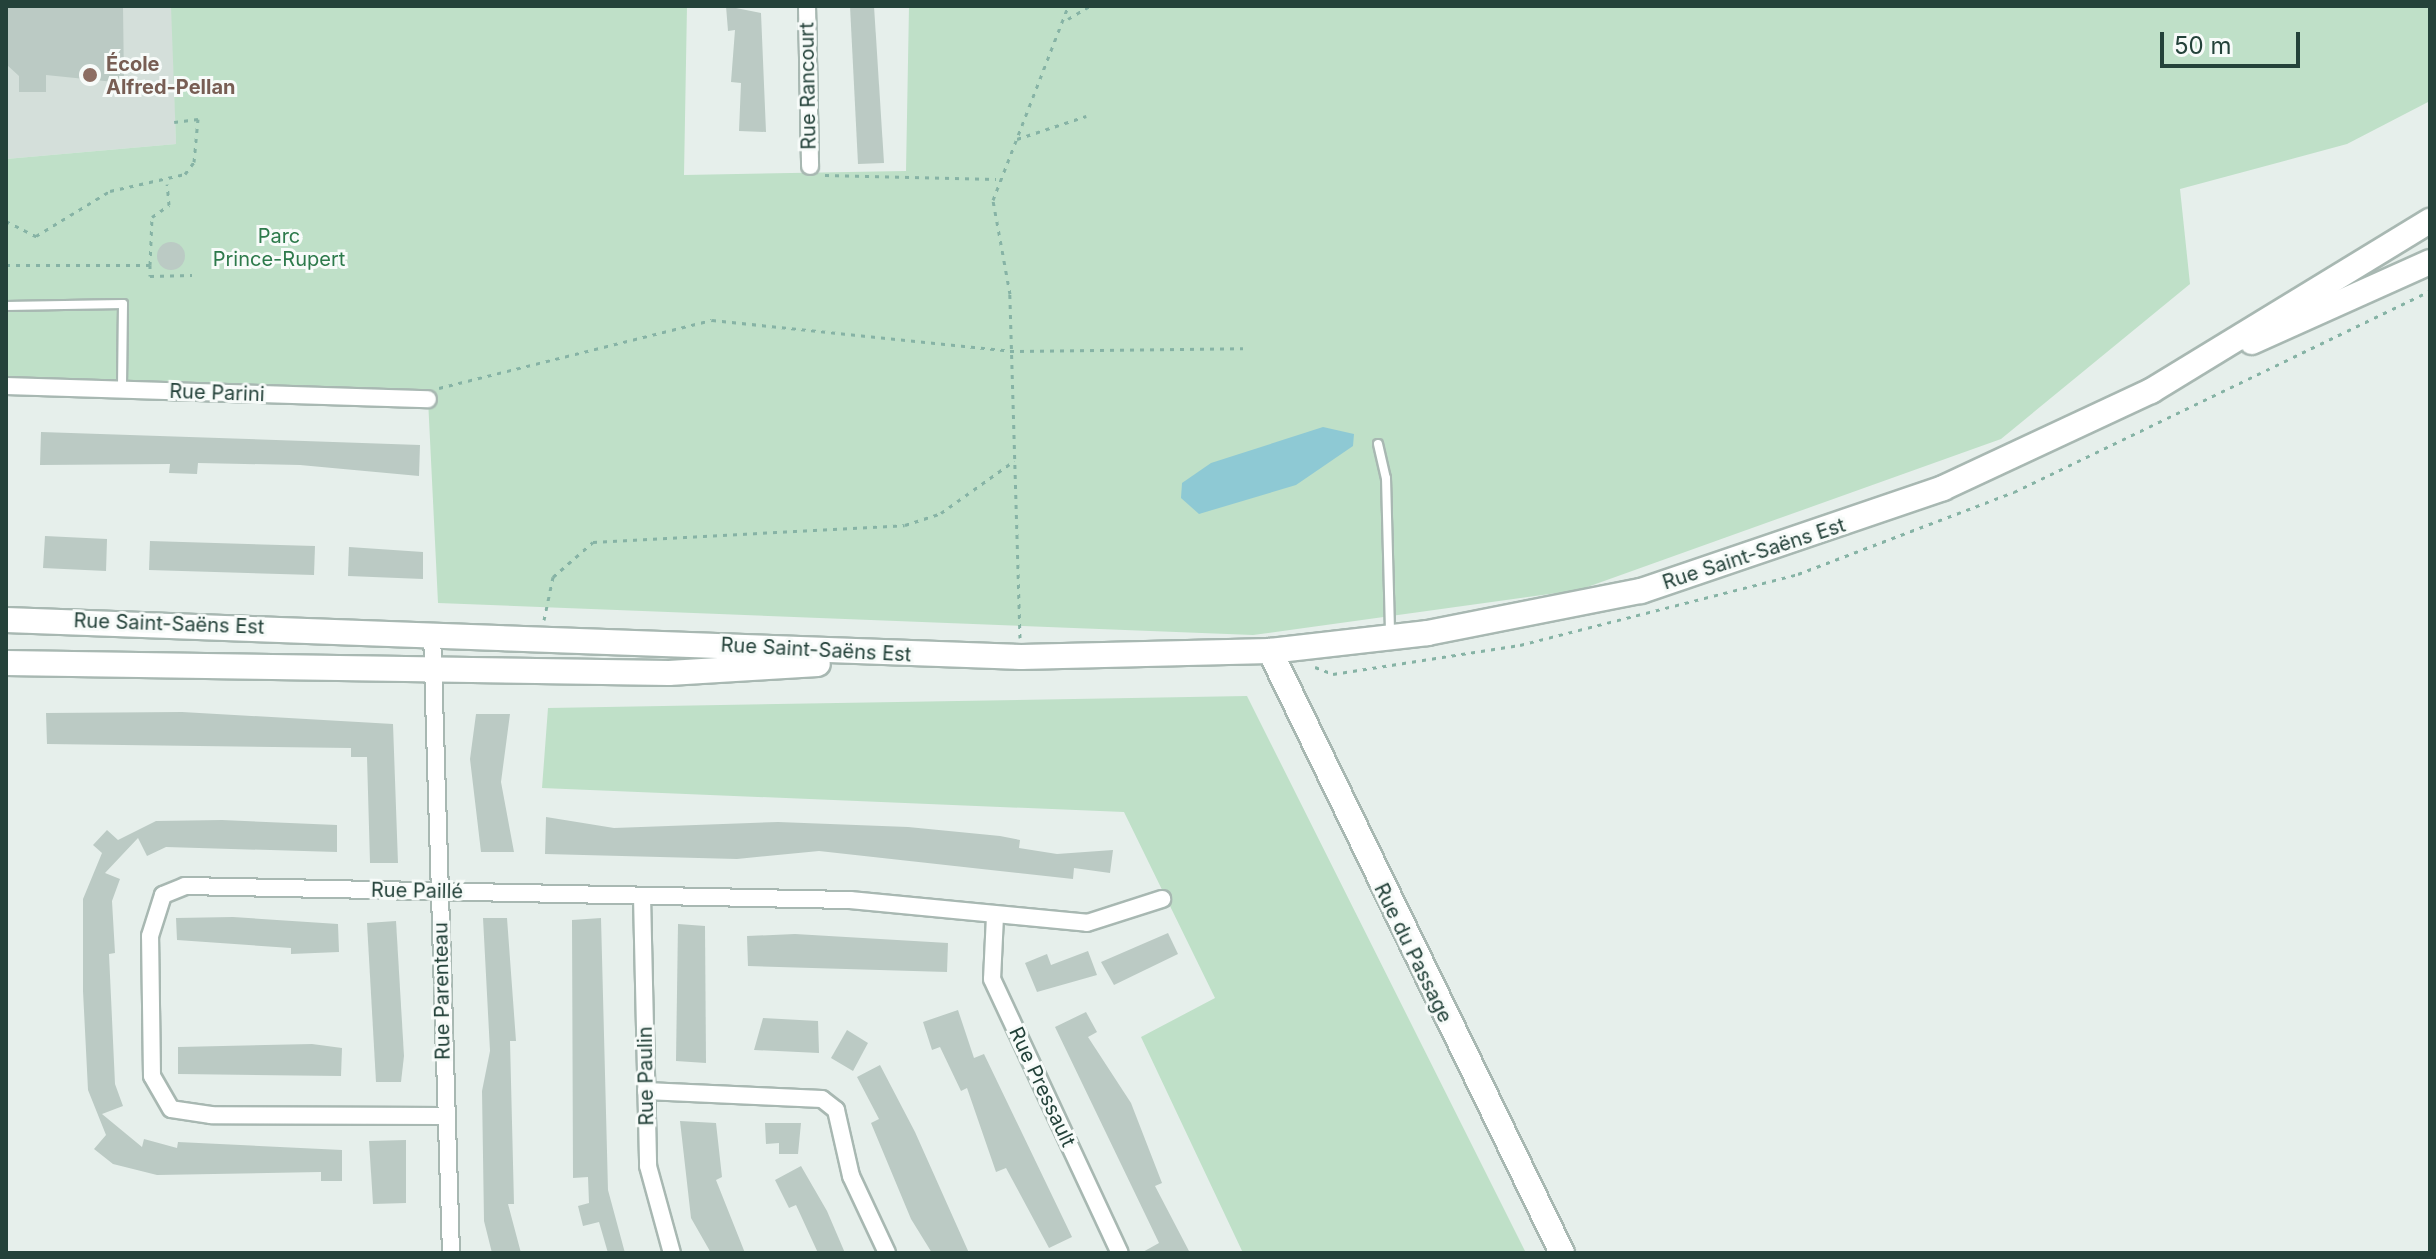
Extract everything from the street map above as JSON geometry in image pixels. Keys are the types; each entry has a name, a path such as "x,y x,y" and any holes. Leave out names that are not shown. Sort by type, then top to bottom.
{"main road":[{"name":"Rue Saint-Saëns Est","path":"2209,359 2430,221"},
{"name":"Rue Saint-Saëns Est","path":"6,620 542,635 936,656 1270,651 1391,638 1641,591 1823,534 2035,448 2209,359 2430,262"},
{"name":"Rue du Passage","path":"1270,651 1562,1253"},
{"name":"Rue Saint-Saëns Est","path":"6,663 669,673 936,656"}],"street":[{"name":"Rue Rancourt","path":"807,6 810,166"},
{"name":"Rue Parini","path":"6,386 428,399"},
{"name":"Rue Parenteau","path":"432,632 443,1116 451,1253"},
{"name":"Rue Paillé","path":"443,1116 211,1115 171,1109 152,1076 150,936 163,895 185,886 850,900 1087,923 1162,899"},
{"name":"Rue Paulin","path":"642,896 646,1091 654,1202 672,1253"},
{"name":"Rue Pressault","path":"995,916 992,979 1120,1253"},
{"path":"646,1091 822,1099 836,1110 851,1176 887,1253"}],"lane":[{"path":"6,306 123,304 122,390"},
{"path":"1378,444 1386,478 1391,638"}],"path":[{"path":"1068,19 1090,6"},
{"path":"1021,657 1010,351 996,179 1017,139 1068,7"},
{"path":"1017,139 1086,116"},
{"path":"6,221 36,236 110,191 165,183 194,162 198,119 174,122"},
{"path":"810,166 827,175 996,179"},
{"path":"165,183 170,200 152,217 150,276 192,275"},
{"path":"6,265 150,265"},
{"path":"428,399 443,383 712,320 1010,351 1243,348"},
{"path":"542,635 553,577 593,542 905,525 941,513 1014,461"}],"shaded area":[{"name":"École Alfred-Pellan","path":"6,6 172,6 176,144 6,159"}],"green space":[{"name":"Parc Prince-Rupert","path":"171,6 687,6 684,175 906,171 909,6 2430,6 2430,101 2347,144 2180,189 2190,284 2001,439 1579,590 1253,635 438,603 428,399 6,386 6,159 176,144"},
{"path":"1247,696 1526,1253 1243,1253 1141,1037 1215,998 1124,812 542,788 548,708"}],"water":[{"path":"1323,427 1354,434 1353,446 1296,485 1199,514 1181,498 1182,483 1211,463"}],"building":[{"path":"6,6 123,6 124,83 46,75 46,92 19,92 19,76 7,65"},
{"path":"726,6 761,13 766,132 739,131 741,83 731,82 735,30 728,31"},
{"path":"850,6 874,6 884,163 858,164"},
{"path":"171,242 181,246 185,256 181,266 171,270 161,266 157,256 161,246"},
{"path":"41,432 420,445 419,476 300,465 198,463 197,474 169,473 170,464 40,465"},
{"path":"45,536 107,539 106,571 43,568"},
{"path":"150,541 315,546 314,575 149,570"},
{"path":"349,547 423,552 423,579 348,576"},
{"path":"182,712 393,724 398,863 370,863 367,757 351,757 351,748 47,744 46,713"},
{"path":"476,714 510,714 501,782 514,852 481,852 470,759"},
{"path":"546,817 614,828 778,822 908,827 1000,836 1020,840 1019,848 1057,854 1113,850 1110,873 1074,868 1073,879 819,851 737,859 545,854"},
{"path":"222,820 337,825 337,852 166,847 147,856 138,838 105,873 120,879 112,901 115,953 109,954 115,1084 123,1106 102,1114 142,1147 144,1139 177,1148 178,1142 342,1150 342,1181 321,1181 321,1172 157,1175 113,1164 94,1149 106,1135 88,1090 83,991 83,899 102,853 93,845 107,830 118,840 156,821"},
{"path":"233,917 338,924 339,952 291,954 291,948 177,940 176,918"},
{"path":"483,918 507,918 516,1041 510,1041 514,1204 508,1204 521,1253 492,1253 484,1221 482,1091 490,1051"},
{"path":"601,918 608,1190 625,1253 608,1253 599,1222 583,1226 578,1206 589,1203 588,1177 573,1178 572,920"},
{"path":"396,921 404,1056 401,1082 376,1082 367,923"},
{"path":"678,924 705,926 706,1063 676,1061"},
{"path":"1168,933 1178,954 1114,985 1101,962"},
{"path":"795,934 948,943 947,972 748,966 747,936"},
{"path":"1088,951 1097,975 1037,992 1025,963 1047,954 1051,965"},
{"path":"958,1010 974,1058 984,1054 1072,1237 1049,1248 1006,1168 996,1172 967,1088 961,1091 940,1047 932,1050 923,1022"},
{"path":"1086,1012 1097,1032 1088,1037 1131,1103 1162,1183 1155,1186 1190,1253 1141,1253 1159,1243 1055,1027"},
{"path":"763,1018 818,1021 819,1053 754,1050"},
{"path":"847,1030 868,1043 853,1071 831,1058"},
{"path":"312,1044 342,1048 341,1076 178,1074 178,1047"},
{"path":"880,1065 915,1132 969,1253 932,1253 911,1219 871,1123 879,1119 857,1077"},
{"path":"680,1121 716,1123 722,1177 716,1180 745,1253 711,1253 691,1218"},
{"path":"765,1123 801,1123 798,1154 779,1154 779,1143 766,1144"},
{"path":"406,1140 406,1203 373,1204 369,1141"},
{"path":"801,1166 827,1211 845,1253 818,1253 796,1205 789,1208 775,1180"}],"place":[{"name":"École Alfred-Pellan","path":"90,75"}]}
